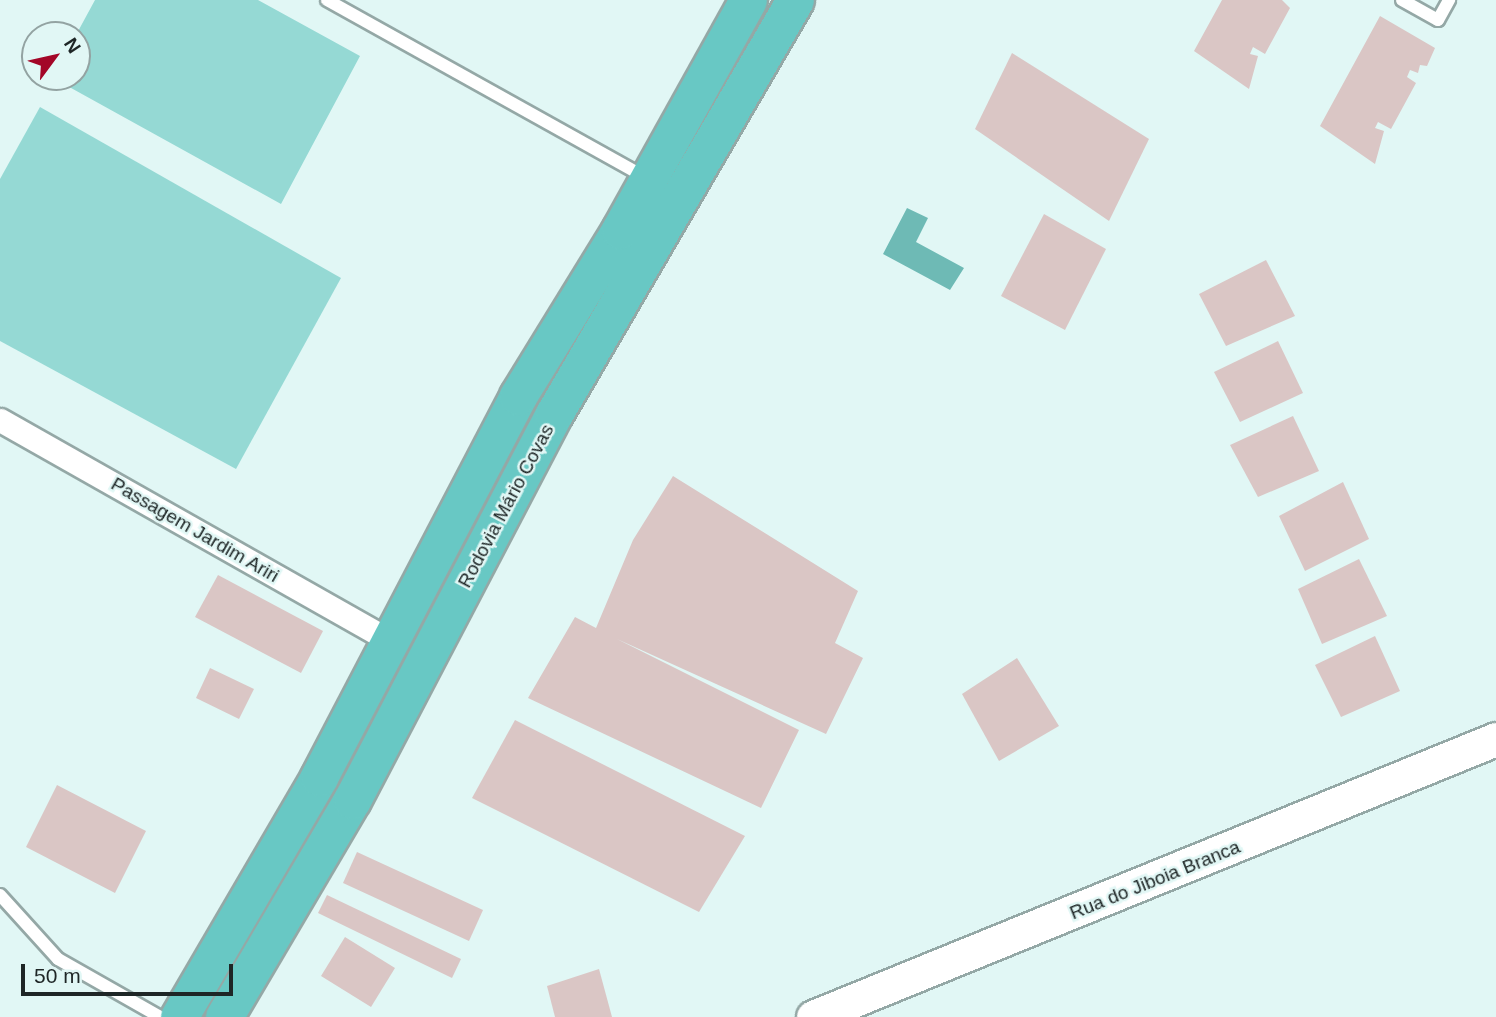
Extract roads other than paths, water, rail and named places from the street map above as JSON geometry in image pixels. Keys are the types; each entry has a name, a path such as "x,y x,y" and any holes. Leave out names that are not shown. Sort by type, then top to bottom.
{"main road":[{"path":"179,1017 319,777 517,396 649,179 748,0"},
{"name":"Rodovia Mário Covas","path":"224,1017 352,800 554,414 795,0"},
{"name":"Rua do Jiboia Branca","path":"813,1017 1496,739"}],"street":[{"name":"Passagem Jardim Ariri","path":"0,420 389,640"}],"lane":[{"path":"327,0 649,179"},
{"path":"1402,0 1438,20 1449,0"},
{"path":"0,895 58,959 160,1017"}]}
